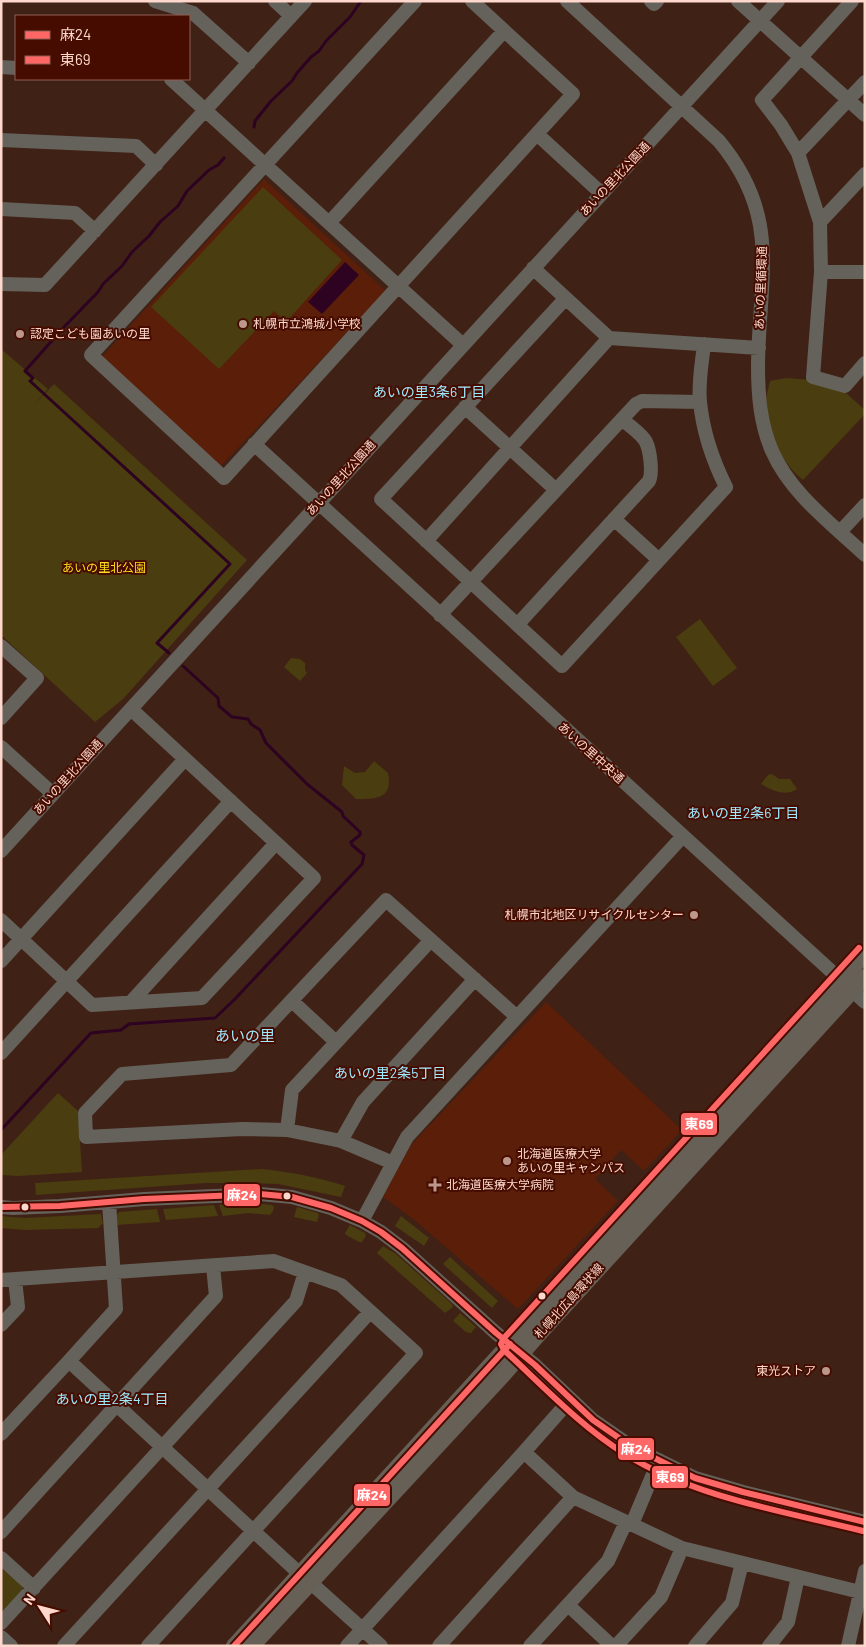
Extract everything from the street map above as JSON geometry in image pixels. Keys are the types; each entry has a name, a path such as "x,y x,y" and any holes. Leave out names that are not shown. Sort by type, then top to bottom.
{"main road":[{"name":"札幌北広島環状線","path":"234,1646 305,1578 516,1349 847,986 865,954"},
{"name":"札幌北広島環状線","path":"847,986 865,978"},
{"name":"札幌北広島環状線","path":"252,1646 305,1578"}],"street":[{"path":"155,1 193,13 249,63"},
{"path":"275,1 292,16"},
{"path":"1,284 45,285 305,1"},
{"path":"414,1 91,355 224,478 573,94 472,1"},
{"name":"あいの里循環通","path":"567,1 719,141 731,156 752,194 762,233 764,258 758,348 758,399 766,434 784,472 806,501 865,555"},
{"path":"651,1 654,4 657,1"},
{"path":"738,1 865,115"},
{"name":"あいの里北公園通","path":"1,851 778,1"},
{"path":"852,1 762,100 781,125 798,153 820,222 821,272 813,376 845,386 865,363"},
{"path":"329,223 504,30"},
{"path":"1,67 15,68"},
{"path":"172,80 463,345"},
{"path":"798,153 865,82"},
{"path":"537,134 601,194"},
{"path":"1,140 136,146 156,165"},
{"path":"820,222 865,174"},
{"path":"1,208 75,213 95,231"},
{"path":"533,268 609,338 758,348"},
{"path":"821,272 865,272"},
{"path":"565,299 380,499 562,666 726,487 714,462 700,402 699,382 704,344"},
{"path":"426,541 609,338"},
{"path":"440,615 636,404 642,401 700,402"},
{"path":"465,406 556,490"},
{"path":"518,624 652,476 646,442 622,419"},
{"name":"あいの里中央通","path":"254,444 865,1002"},
{"path":"840,532 865,505"},
{"path":"614,519 660,560"},
{"path":"1,646 37,678 1,718"},
{"path":"1,920 92,1005 202,998 314,878 131,709"},
{"path":"1,747 53,794"},
{"path":"1,961 185,759"},
{"path":"1,1053 231,801"},
{"path":"362,1220 407,1138 683,836"},
{"path":"131,1002 276,843"},
{"path":"393,1163 341,1142 288,1130 242,1129 86,1137 85,1113 122,1074 231,1065 386,900 517,1017"},
{"path":"288,1130 292,1090 431,940"},
{"path":"341,1142 363,1102 475,979"},
{"path":"292,1001 336,1042"},
{"path":"1,1206 13,1208 60,1206 144,1199 260,1194 292,1197 331,1208 362,1220 402,1248 593,1420 632,1447 695,1478 733,1490 865,1522"},
{"path":"1,1434 116,1309 109,1202"},
{"path":"1,1325 18,1306 8,1280 274,1262 341,1285 416,1353 148,1646"},
{"path":"1,1532 216,1296 213,1266"},
{"path":"1,1623 296,1301 305,1272"},
{"path":"64,1646 370,1312"},
{"path":"69,1361 253,1532 381,1646"},
{"path":"347,1646 570,1400"},
{"path":"524,1452 573,1497 631,1520 682,1548 862,1594"},
{"path":"530,1646 608,1561 631,1520 659,1460"},
{"path":"439,1646 573,1497"},
{"path":"616,1646 661,1597 682,1548"},
{"path":"1,1558 34,1588"},
{"path":"695,1646 732,1603 742,1563"},
{"path":"848,1646 862,1594 865,1571"},
{"path":"769,1646 788,1622 798,1577"},
{"path":"568,1605 612,1646"},
{"path":"1,1637 11,1646"}],"shaded area":[{"name":"札幌市立鴻城小学校","path":"264,179 386,291 221,466 101,358"},
{"path":"345,262 359,275 322,314 308,302"},
{"name":"北海道医療大学 あいの里キャンパス","path":"546,1002 682,1130 644,1171 621,1150 595,1179 618,1201 518,1309 413,1219 383,1197 411,1145"}],"green space":[{"path":"263,187 342,260 286,322 274,311 219,369 151,307"},
{"name":"あいの里北公園","path":"1,349 48,389 34,405 54,384 247,560 123,699 95,722 1,635"},
{"path":"786,378 812,380 846,393 865,410 865,414 803,480 793,471 780,454 769,427 765,402 770,381"},
{"path":"700,619 737,668 713,686 676,637"},
{"path":"291,658 300,659 305,663 307,673 300,681 284,667"},
{"path":"374,761 388,773 389,782 386,793 377,798 356,799 342,785 344,766 355,773 365,772"},
{"path":"772,774 779,779 790,779 797,789 784,793 774,791 761,784 768,775"},
{"path":"58,1093 78,1111 82,1172 18,1176 1,1175 1,1155"},
{"path":"262,1169 304,1175 345,1186 341,1197 278,1184 244,1183 206,1183 36,1195 35,1183"},
{"path":"244,1202 272,1205 274,1207 270,1215 249,1213 223,1216 219,1205"},
{"path":"214,1205 218,1216 166,1220 163,1209"},
{"path":"297,1207 318,1213 317,1222 294,1217"},
{"path":"157,1209 160,1222 117,1225 116,1216 119,1212"},
{"path":"101,1214 103,1223 98,1228 25,1230 1,1228 1,1216 24,1218"},
{"path":"401,1216 429,1238 424,1246 395,1226"},
{"path":"350,1225 365,1233 366,1236 362,1242 346,1235 345,1233"},
{"path":"383,1246 396,1254 452,1304 453,1307 445,1313 377,1253"},
{"path":"450,1257 498,1301 492,1308 443,1264"},
{"path":"460,1313 476,1327 471,1333 466,1332 453,1321"},
{"path":"1,1568 22,1586 23,1591 1,1615"}],"waterway":[{"path":"254,127 255,121 271,101 292,81 311,57 319,51 326,41 350,17 361,1"},
{"path":"169,653 157,643 230,564 30,381 33,378 25,371 98,292 103,284 122,266 132,252 178,206 187,191 224,158"},
{"path":"1,1130 91,1033 121,1030 129,1024 215,1018 362,864 364,855 351,842 360,835 360,832 343,816 342,812 307,784 266,743 260,730 251,724 248,719 232,717 219,706 218,698 183,666"}],"transit line":[{"name":"東69","path":"859,948 504,1338 501,1344 504,1350 562,1405 593,1431 625,1454 652,1469 710,1492 863,1531"},
{"name":"麻24","path":"1,1207 60,1206 144,1199 260,1194 292,1197 331,1208 362,1221 381,1232 402,1248 496,1333 535,1365 593,1420 632,1447 695,1478 743,1492 865,1522"},
{"name":"麻24","path":"234,1646 510,1344"}],"place":[{"name":"札幌市立鴻城小学校","path":"243,324"},
{"name":"認定こども園あいの里","path":"20,334"},
{"name":"札幌市北地区リサイクルセンター","path":"694,915"},
{"name":"北海道医療大学 あいの里キャンパス","path":"507,1161"},
{"name":"北海道医療大学病院","path":"435,1185"},
{"name":"東光ストア","path":"826,1371"}],"district":[{"name":"あいの里3条6丁目","path":"429,392"},
{"name":"あいの里2条6丁目","path":"743,813"},
{"name":"あいの里","path":"245,1036"},
{"name":"あいの里2条5丁目","path":"390,1073"},
{"name":"あいの里2条4丁目","path":"112,1399"}]}
